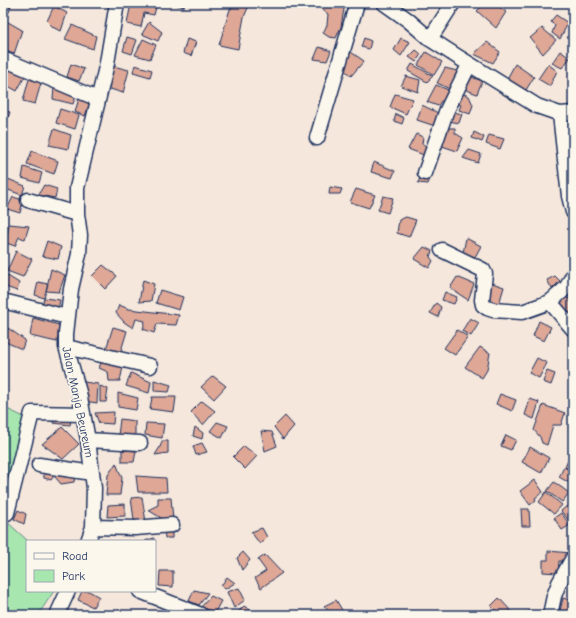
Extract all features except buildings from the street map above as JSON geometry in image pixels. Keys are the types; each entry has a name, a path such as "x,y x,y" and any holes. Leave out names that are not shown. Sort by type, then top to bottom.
{"street":[{"name":"Jalan Manja Beureum","path":"88,540 93,527 94,488 88,440 79,392 66,347 67,317 70,289 79,254 80,235 77,214 77,188 107,63 117,3"},
{"path":"317,138 357,3"},
{"path":"384,3 408,20 430,39 469,65 538,106 566,114 569,196 573,212"},
{"path":"430,39 453,3"},
{"path":"3,59 98,99"},
{"path":"425,173 446,112 469,65"},
{"path":"28,200 77,214"},
{"path":"442,250 483,270 485,279 482,300 483,305 487,308 522,312 550,302 567,287 573,275"},
{"path":"3,301 67,317"},
{"path":"550,302 573,329"},
{"path":"66,347 150,366"},
{"path":"7,513 32,414 83,414"},
{"path":"88,440 140,443"},
{"path":"39,465 92,473"},
{"path":"93,527 134,534 172,525"},
{"path":"550,615 554,596 559,583 573,558"},
{"path":"57,615 68,592"},
{"path":"143,592 201,615"}],"green space":[{"path":"3,407 24,417 5,520 27,540 26,592 53,592 38,615 3,615"}]}
